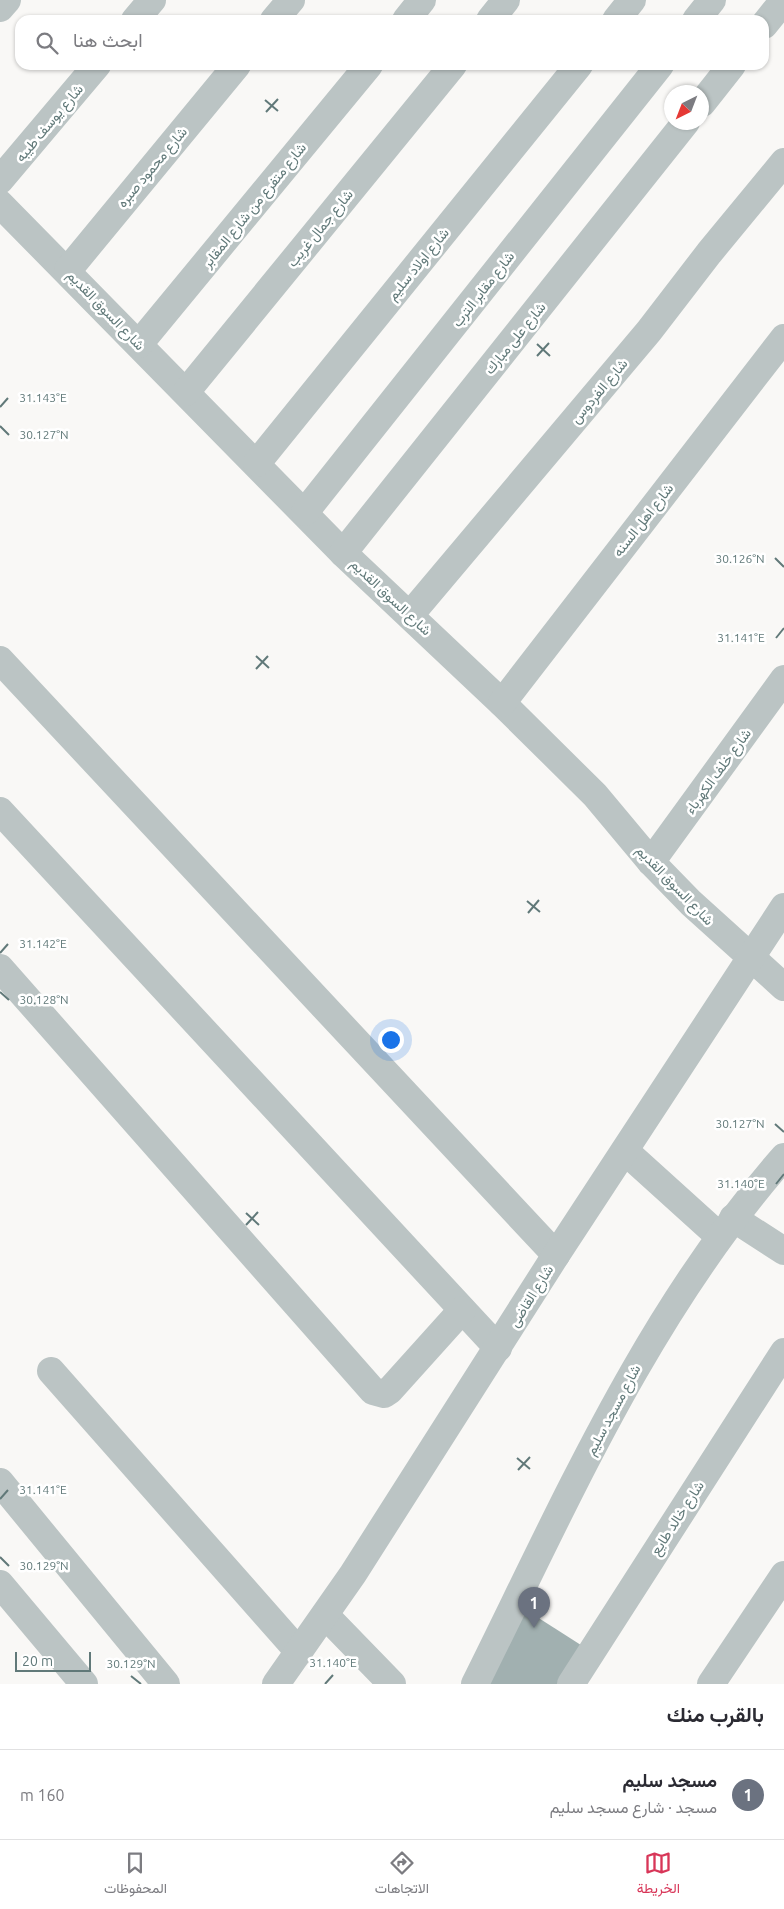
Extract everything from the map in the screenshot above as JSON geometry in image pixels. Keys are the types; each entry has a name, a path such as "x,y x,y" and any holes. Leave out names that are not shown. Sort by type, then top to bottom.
{"street":[{"path":"0,8 7,0"},
{"path":"139,15 152,0"},
{"path":"278,15 291,0"},
{"path":"410,15 422,0"},
{"path":"494,15 506,0"},
{"path":"620,15 632,0"},
{"path":"700,15 712,0"},
{"path":"769,19 784,0"},
{"name":"شارع يوسف طيبه","path":"0,180 93,70"},
{"name":"شارع محمود صبره","path":"68,270 233,70"},
{"name":"شارع متفرع من شارع المقابر","path":"139,344 365,70"},
{"name":"شارع جمال غريب","path":"186,392 449,70"},
{"name":"شارع اولاد سليم","path":"257,463 575,70"},
{"name":"شارع مقابر الترب","path":"305,512 656,70"},
{"path":"709,94 728,70"},
{"name":"شارع على مبارك","path":"343,553 680,130"},
{"name":"شارع الفردوس","path":"410,615 649,331 709,253 784,162"},
{"name":"شارع السوق القديم","path":"0,204 68,270 343,553 502,703 595,795 651,862 691,903 751,960 784,987"},
{"name":"شارع اهل السنه","path":"502,703 784,338"},
{"path":"0,660 556,1255"},
{"name":"شارع خلف الكهرباء","path":"651,862 784,679"},
{"path":"0,810 498,1348"},
{"name":"شارع القاضى","path":"276,1684 325,1615 556,1255 784,907"},
{"path":"0,968 373,1391 384,1394 390,1390 462,1310"},
{"path":"625,1151 726,1227 784,1251"},
{"name":"شارع مسجد سليم","path":"475,1684 611,1410 678,1298 726,1227 784,1157"},
{"name":"شارع خالد طايع","path":"571,1684 784,1352"},
{"path":"51,1370 299,1652"},
{"path":"0,1482 166,1684"},
{"path":"711,1684 784,1575"},
{"path":"0,1584 84,1684"},
{"path":"325,1615 392,1684"}],"building":[{"path":"523,1608 584,1647 561,1684 486,1684"}],"place":[{"name":"مسجد سليم","path":"534,1628"}]}
